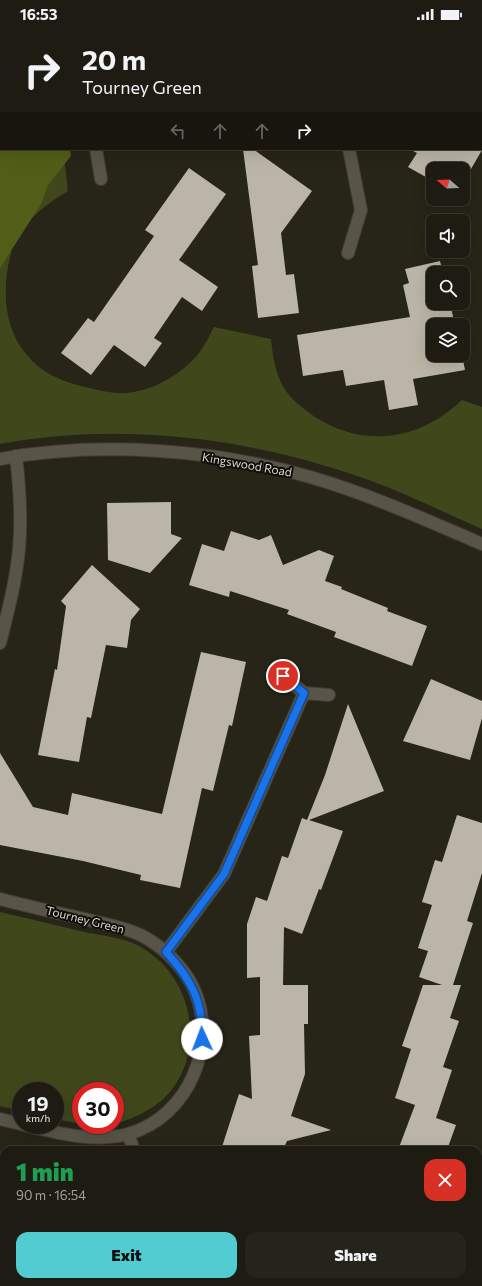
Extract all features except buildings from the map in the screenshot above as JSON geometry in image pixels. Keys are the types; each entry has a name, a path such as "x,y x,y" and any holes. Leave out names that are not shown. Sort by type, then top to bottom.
{"street":[{"path":"96,150 101,180"},
{"path":"348,253 361,210 349,150"},
{"name":"Kingswood Road","path":"0,460 16,456 65,450 107,449 208,457 264,466 309,477 355,492 482,544"},
{"path":"0,642 14,582 20,534 20,495 16,456"},
{"path":"283,676 304,693 329,695"},
{"path":"166,952 224,874 304,693"},
{"name":"Tourney Green","path":"0,899 126,930 150,940 166,952 181,968 192,985 199,1005 202,1028 201,1051 197,1070 188,1088 176,1103 158,1119 128,1134 106,1137 82,1137 64,1133"},
{"name":"Tourney Green","path":"0,1119 12,1122"},
{"path":"128,1134 132,1146"}],"green space":[{"path":"0,150 9,150 64,157 68,191 45,206 20,232 14,242 7,270 6,296 9,321 19,345 38,366 51,375 73,384 112,393 140,391 162,382 183,369 199,353 214,327 271,339 276,370 284,388 290,396 315,417 334,427 353,433 372,436 392,436 410,431 428,424 446,414 462,400 482,407 482,529 404,494 357,476 270,451 225,443 180,437 135,434 90,434 45,437 0,444"},
{"path":"0,150 70,150 71,156 48,185 41,204 0,268"},
{"path":"0,912 127,941 139,946 156,958 170,973 181,990 188,1010 190,1030 189,1050 183,1070 173,1088 154,1106 139,1115 124,1121 124,1082 72,1082 72,1122 64,1121 64,1082 12,1082 12,1109 0,1106"}],"route":[{"path":"202,1039 199,1005 192,985 181,968 166,952 224,874 304,693 283,676"}]}
